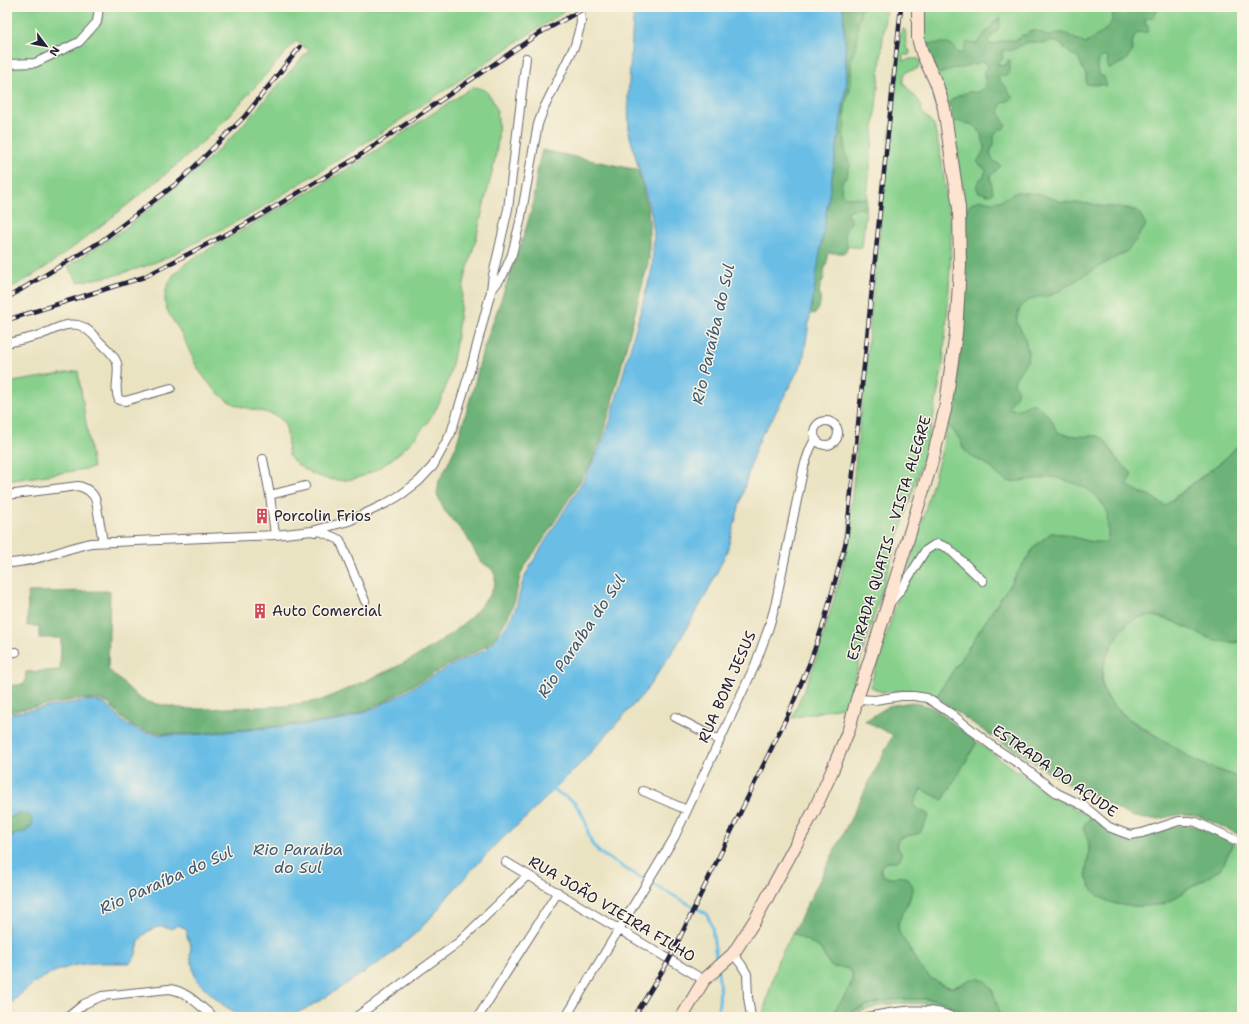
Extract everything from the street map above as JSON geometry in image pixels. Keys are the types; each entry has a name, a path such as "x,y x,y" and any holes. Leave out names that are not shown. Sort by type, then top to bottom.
{"street":[{"path":"7,64 35,63 79,42 97,22 99,7"},
{"path":"491,291 503,275 515,242 538,124 544,108 575,45 581,23 580,7"},
{"name":"ESTRADA QUATIS - VISTA ALEGRE","path":"682,1017 705,979 730,956 762,907 817,804 832,771 843,745 887,607 932,461 945,410 956,333 960,267 959,208 944,108 937,85 922,53 918,38 918,7"},
{"path":"307,532 349,520 387,503 402,494 418,482 433,466 451,433 478,346 508,209 526,58"},
{"path":"7,343 33,337 61,326 77,324 92,334 115,358 118,372 117,395 119,400 130,400 171,388"},
{"name":"RUA BOM JESUS","path":"566,1017 674,838 755,665 775,606 804,466 815,438"},
{"path":"263,459 270,495 275,535"},
{"path":"7,496 78,486 87,489 94,496 96,501 103,542"},
{"path":"270,495 306,486"},
{"path":"7,563 29,561 76,546 91,543 275,535 320,531 340,540 365,601"},
{"path":"887,607 902,588 925,551 934,544 948,548 983,581"},
{"path":"7,653 16,652"},
{"name":"ESTRADA DO AÇUDE","path":"857,699 875,700 901,696 927,698 950,713 1057,793 1084,806 1110,827 1119,831 1130,834 1142,833 1180,821 1189,821 1196,822 1242,843"},
{"path":"675,717 719,740"},
{"path":"643,791 687,810"},
{"name":"RUA JOÃO VIEIRA FILHO","path":"506,862 619,930 705,979"},
{"path":"356,1017 459,942 528,875"},
{"path":"478,1017 558,892"},
{"path":"730,956 741,964 747,974 751,1017"},
{"path":"68,1017 84,1004 102,996 169,989 186,994 214,1017"},
{"path":"867,1017 920,1010 938,1011 953,1017"}],"green space":[{"path":"7,7 572,7 376,136 253,213 168,257 146,266 116,275 78,282 68,266 123,230 195,172 234,135 309,50 296,41 225,120 182,160 71,249 46,267 7,290"},
{"path":"843,7 886,7 862,248 821,243 847,81"},
{"path":"843,7 861,7 858,22 857,44 851,58 851,85 846,103 844,118 846,123 843,132 845,155 850,165 847,175 842,182 841,193 843,196 848,197 867,198 866,210 856,208 847,212 847,216 851,218 851,223 845,232 847,249 845,253 829,253 827,256 827,262 820,286 820,305 816,313 813,314 810,313 847,81"},
{"path":"924,7 1242,7 1242,441 1226,458 1175,497 1151,518 1106,543 1092,542 1062,534 1051,533 1035,546 936,697 912,690 881,692 870,686 917,539 940,457 956,389 962,341 965,264 965,208 951,111 927,48 923,31"},
{"path":"1111,7 1160,7 1153,17 1145,19 1145,24 1148,25 1148,31 1145,33 1138,32 1136,34 1132,46 1133,51 1125,61 1111,68 1107,67 1108,58 1106,56 1099,60 1097,69 1099,75 1104,77 1107,86 1086,84 1086,74 1080,61 1059,43 1050,41 1044,43 1029,42 1012,50 1002,50 1003,59 998,62 998,65 1005,66 1008,60 1010,60 1010,71 1006,76 1000,76 998,79 1014,98 1002,103 1000,114 1006,125 994,135 994,145 990,152 993,161 1001,166 990,176 993,192 992,194 988,195 979,192 977,185 981,178 983,178 986,170 977,162 985,146 980,132 974,125 952,120 948,103 965,93 981,91 985,84 983,73 988,66 986,63 981,62 976,65 971,64 963,68 954,68 937,74 926,44 951,44 955,48 956,52 962,54 967,42 975,44 978,42 998,18 1000,18 1000,25 998,29 988,41 990,44 1005,40 1017,40 1022,35 1026,35 1031,31 1034,31 1040,32 1049,37 1058,33 1064,33 1086,44 1110,25 1113,14"},
{"path":"903,29 906,32 906,48 910,51 909,55 902,55 904,61 919,59 921,63 917,69 904,74 903,83 919,101 922,112 934,125 941,157 951,227 948,306 943,363 933,419 922,461 846,706 792,718 814,666 840,579 847,544 900,33"},
{"path":"473,87 484,90 492,98 498,120 498,138 492,174 466,274 453,360 443,393 436,409 422,430 393,458 382,466 360,477 350,479 341,480 321,477 303,469 289,456 287,433 282,420 272,414 236,405 230,402 216,391 204,377 197,367 179,329 166,307 165,298 168,285 174,275 192,259 346,170"},
{"path":"542,150 638,170 648,209 649,259 605,429 599,445 590,465 541,543 524,567 520,576 515,600 508,617 497,635 488,645 448,665 384,702 359,713 334,721 195,734 169,734 147,731 132,726 109,704 99,700 79,699 7,712 7,686 25,684 26,672 60,670 61,638 39,638 39,626 27,626 28,592 110,591 108,669 139,698 162,705 187,709 283,706 322,700 392,669 419,655 454,631 471,617 491,593 495,583 495,575 492,569 480,561 467,537 444,510 437,494 439,481 456,446 482,353 523,238 532,208 538,166"},
{"path":"1017,192 1039,194 1063,202 1127,208 1138,211 1146,225 1126,252 1054,294 1045,297 1040,296 1027,301 1020,308 1017,323 1025,337 1028,354 1027,361 1015,379 1014,384 1017,394 1009,408 1018,409 1031,403 1041,408 1046,413 1058,432 1072,436 1095,436 1104,439 1119,461 1132,474 1127,485 1143,494 1149,495 1165,506 1226,458 1242,441 1242,641 1229,642 1216,640 1203,636 1167,619 1154,616 1141,617 1129,622 1122,629 1110,649 1103,669 1102,685 1108,699 1115,708 1133,722 1188,757 1202,764 1242,779 1242,836 1204,818 1192,815 1182,814 1158,819 1145,819 1131,816 1062,781 984,731 936,697 1035,546 1051,533 1062,534 1092,542 1107,542 1107,510 1097,497 1089,490 1077,484 1053,477 1011,482 1007,481 1000,477 989,466 969,455 959,438 948,425 962,340 965,216 967,208 972,203 980,200 993,202 999,201"},
{"path":"78,371 93,468 7,481 7,383"},
{"path":"1154,616 1172,621 1207,637 1235,643 1242,641 1242,779 1195,761 1128,718 1112,704 1103,689 1102,671 1108,653 1120,632 1132,620 1141,617"},
{"path":"911,702 935,709 977,742 943,800 921,789 913,806 929,815 920,833 899,838 896,845 901,853 900,859 884,863 881,867 881,872 887,877 905,878 912,884 911,894 898,923 898,930 920,967 927,975 944,986 954,987 975,979 980,979 986,982 993,993 1002,1017 970,1017 953,1006 938,1000 910,999 875,1003 838,1017 835,1010 850,987 852,982 852,972 847,968 833,967 830,965 820,948 793,933 893,735 865,721 889,706"},
{"path":"977,742 1056,799 1095,819 1091,819 1085,824 1084,830 1089,841 1089,854 1131,906 1162,904 1170,901 1219,870 1224,863 1233,843 1242,848 1242,1017 1002,1017 991,989 980,979 971,979 956,986 950,987 936,981 923,971 918,965 898,929 900,917 910,898 909,879 905,877 889,878 882,875 880,870 884,863 896,861 901,857 901,853 896,845 899,838 920,833 929,815 913,806 921,788 943,800"},
{"path":"26,813 34,822 31,827 25,832 14,835 7,841 7,819 17,814"},
{"path":"1093,818 1121,836 1158,828 1187,825 1204,829 1233,843 1224,863 1219,870 1170,901 1160,905 1120,905 1112,903 1097,894 1091,888 1087,879 1086,871 1089,846 1084,827 1088,820"},
{"path":"793,933 820,948 828,963 834,967 847,968 852,972 849,987 835,1010 838,1017 762,1017 778,960"},
{"path":"910,999 938,1000 953,1006 970,1017 939,1005 899,1003 883,1005 848,1017 838,1017 875,1003"}],"water":[{"name":"Rio Paraiba do Sul","path":"634,7 843,7 847,81 803,361 772,419 761,436 753,456 727,551 707,593 677,645 645,692 581,763 530,814 497,843 418,931 388,957 305,1009 288,1017 243,1017 223,1005 198,982 195,977 190,955 191,946 187,936 187,931 185,928 178,925 171,929 167,927 154,928 146,933 140,940 136,955 130,963 90,963 73,966 51,973 23,992 7,1009 7,841 14,835 28,830 33,822 31,817 26,813 17,814 7,819 7,714 79,702 94,701 106,705 132,728 149,733 166,735 193,735 331,722 348,718 375,708 450,666 485,650 505,628 516,607 523,581 530,566 581,484 596,456 609,425 652,269 654,233 651,213 629,133 628,97"}],"waterway":[{"path":"554,790 574,802 586,822 592,844 600,853 707,914 712,927 717,964"},
{"path":"716,1017 720,994 718,971"}],"railway":[{"path":"7,320 144,277 244,225 353,160 538,34 587,7"},
{"path":"634,1017 669,960 791,708 810,662 824,622 846,541 901,7"},
{"path":"7,298 100,242 181,180 245,116 300,47"}],"place":[{"name":"Porcolin Frios","path":"262,516"},
{"name":"Auto Comercial","path":"260,611"}],"water label":[{"name":"Rio Paraíba do Sul","path":"713,334"},
{"name":"Rio Paraíba do Sul","path":"581,636"},
{"name":"Rio Paraíba do Sul","path":"166,880"}]}
